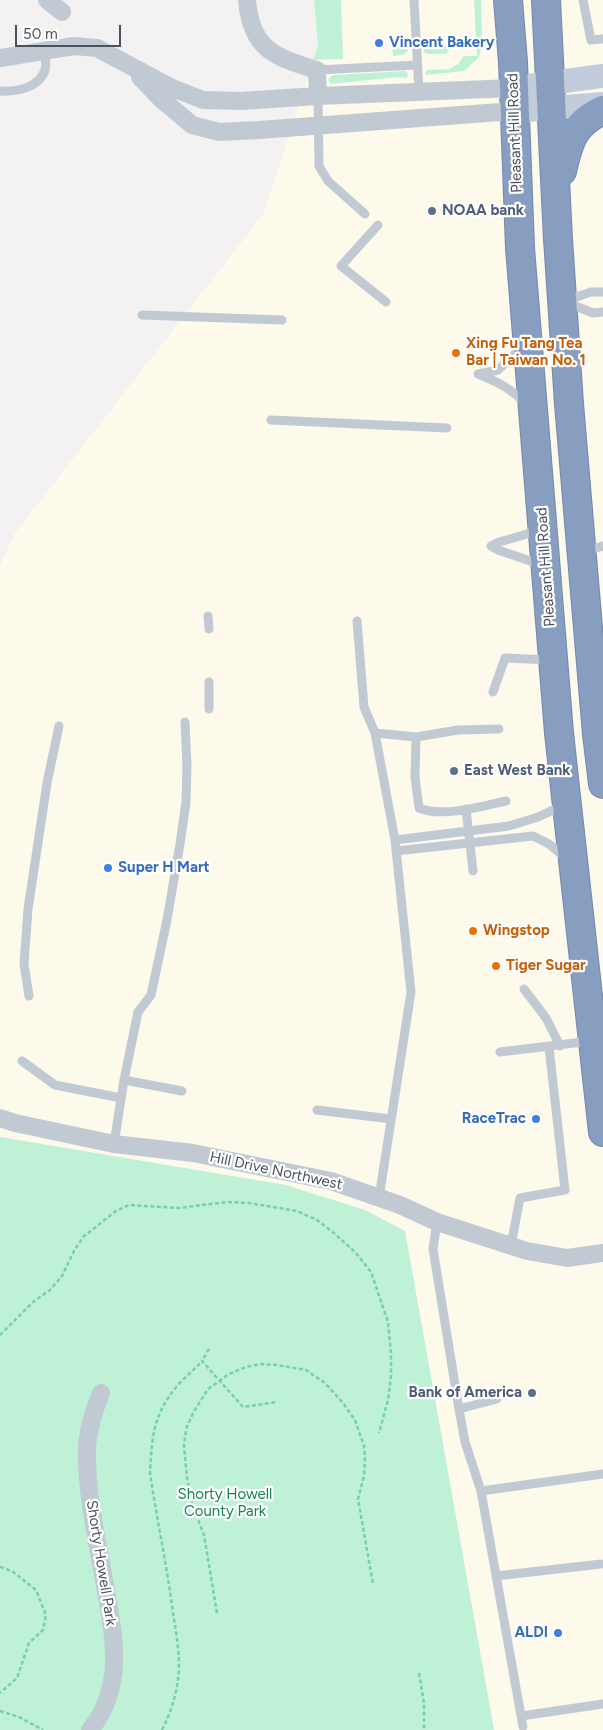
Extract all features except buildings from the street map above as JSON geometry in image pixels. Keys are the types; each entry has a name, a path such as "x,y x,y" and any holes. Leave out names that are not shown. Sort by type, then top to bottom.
{"highway":[{"name":"Pleasant Hill Road","path":"508,0 520,248 553,660 603,1132"},
{"path":"546,0 562,301 592,549 603,784"},
{"path":"556,195 570,141 578,127 590,116 603,110"}],"street":[{"path":"47,0 62,12"},
{"path":"247,0 253,33 269,51 291,62 317,70 318,96"},
{"path":"0,58 74,46 97,48 170,87 203,100 241,101 419,91 513,99"},
{"path":"129,65 160,98 192,125 219,132 319,126 551,95 603,76"},
{"path":"551,95 603,104"},
{"name":"Hill Drive Northwest","path":"0,1118 15,1123 114,1144 193,1153 331,1181 437,1222 527,1250 567,1258 603,1253"},
{"name":"Shorty Howell Park","path":"90,1730 108,1701 115,1654 89,1482 87,1448 91,1418 101,1393"}],"lane":[{"path":"414,0 416,65 419,91"},
{"path":"583,0 591,40 603,39"},
{"path":"0,91 17,91 38,80 45,71 44,50"},
{"path":"317,70 416,65"},
{"path":"318,96 319,166 328,181 365,214"},
{"path":"378,225 341,266 386,302"},
{"path":"562,301 591,292 603,292"},
{"path":"562,301 593,312 603,312"},
{"path":"142,316 282,320"},
{"path":"528,342 498,370 478,374 514,391 534,412"},
{"path":"270,420 447,428"},
{"path":"543,526 524,535 491,546 546,566"},
{"path":"208,616 209,629"},
{"path":"357,621 364,707 375,733 395,840 411,992 379,1198"},
{"path":"493,692 505,658 553,660"},
{"path":"208,709 209,682"},
{"path":"114,1144 124,1080 138,1012 151,994 167,920 180,844 186,802 187,765 184,722"},
{"path":"29,996 24,964 28,909 47,783 59,726"},
{"path":"375,733 416,737 458,730 499,729"},
{"path":"416,737 415,777 419,808 428,812 466,810 506,801"},
{"path":"395,840 509,826 538,817 567,804"},
{"path":"466,810 473,872"},
{"path":"396,851 533,836 549,844 574,864"},
{"path":"524,989 546,1018 560,1046"},
{"path":"500,1052 594,1041"},
{"path":"511,1245 520,1198 565,1190 549,1047"},
{"path":"22,1061 55,1085 121,1098"},
{"path":"124,1080 182,1091"},
{"path":"317,1110 391,1119"},
{"path":"437,1222 433,1249 459,1409 465,1442 481,1491 523,1727"},
{"path":"459,1409 497,1399"},
{"path":"481,1491 603,1474"},
{"path":"496,1576 601,1564"},
{"path":"521,1716 603,1704"}],"path":[{"path":"0,1335 33,1302 50,1290 62,1276 83,1237 116,1211 129,1205 178,1208 227,1202 250,1203 297,1211 317,1220 335,1234 356,1253 371,1272 388,1322 391,1352 388,1400 379,1433"},
{"path":"162,1730 172,1710 179,1669 179,1654 169,1579 150,1473 151,1459 156,1422 165,1402 188,1373 202,1361 210,1349"},
{"path":"202,1361 242,1407 277,1402"},
{"path":"217,1613 204,1535 190,1495 184,1446 186,1429 192,1413 208,1389 229,1374 260,1364 277,1364 306,1370 325,1383 355,1420 364,1446 364,1476 358,1499 373,1584"},
{"path":"0,1567 12,1571 36,1590 46,1615 43,1630 29,1644 17,1678 0,1693"},
{"path":"419,1673 424,1703 424,1730"},
{"path":"0,1711 19,1717 43,1730"}],"shaded area":[{"path":"314,0 603,0 603,1730 494,1730 405,1231 285,1185 0,1137 0,565 15,533 264,213 318,46"}],"green space":[{"path":"314,0 341,0 343,59 313,60 318,46"},
{"path":"474,0 481,0 482,45 479,57 464,71 425,75 428,70 450,69 459,63 464,56 477,56"},
{"path":"400,43 409,47 407,52 402,55 393,56 392,44"},
{"path":"445,46 449,51 446,54 427,54 423,51 426,47"},
{"path":"406,71 408,74 407,78 398,77 331,84 328,80 334,75"},
{"name":"Shorty Howell County Park","path":"0,1137 286,1185 365,1210 405,1231 494,1730 0,1730"}],"place":[{"name":"Vincent Bakery","path":"379,43"},
{"name":"NOAA bank","path":"432,211"},
{"name":"Xing Fu Tang Tea Bar | Taiwan No. 1","path":"456,353"},
{"name":"East West Bank","path":"454,771"},
{"name":"Super H Mart","path":"108,868"},
{"name":"Wingstop","path":"473,931"},
{"name":"Tiger Sugar","path":"496,966"},
{"name":"RaceTrac","path":"536,1119"},
{"name":"Bank of America","path":"532,1393"},
{"name":"ALDI","path":"558,1633"}]}
